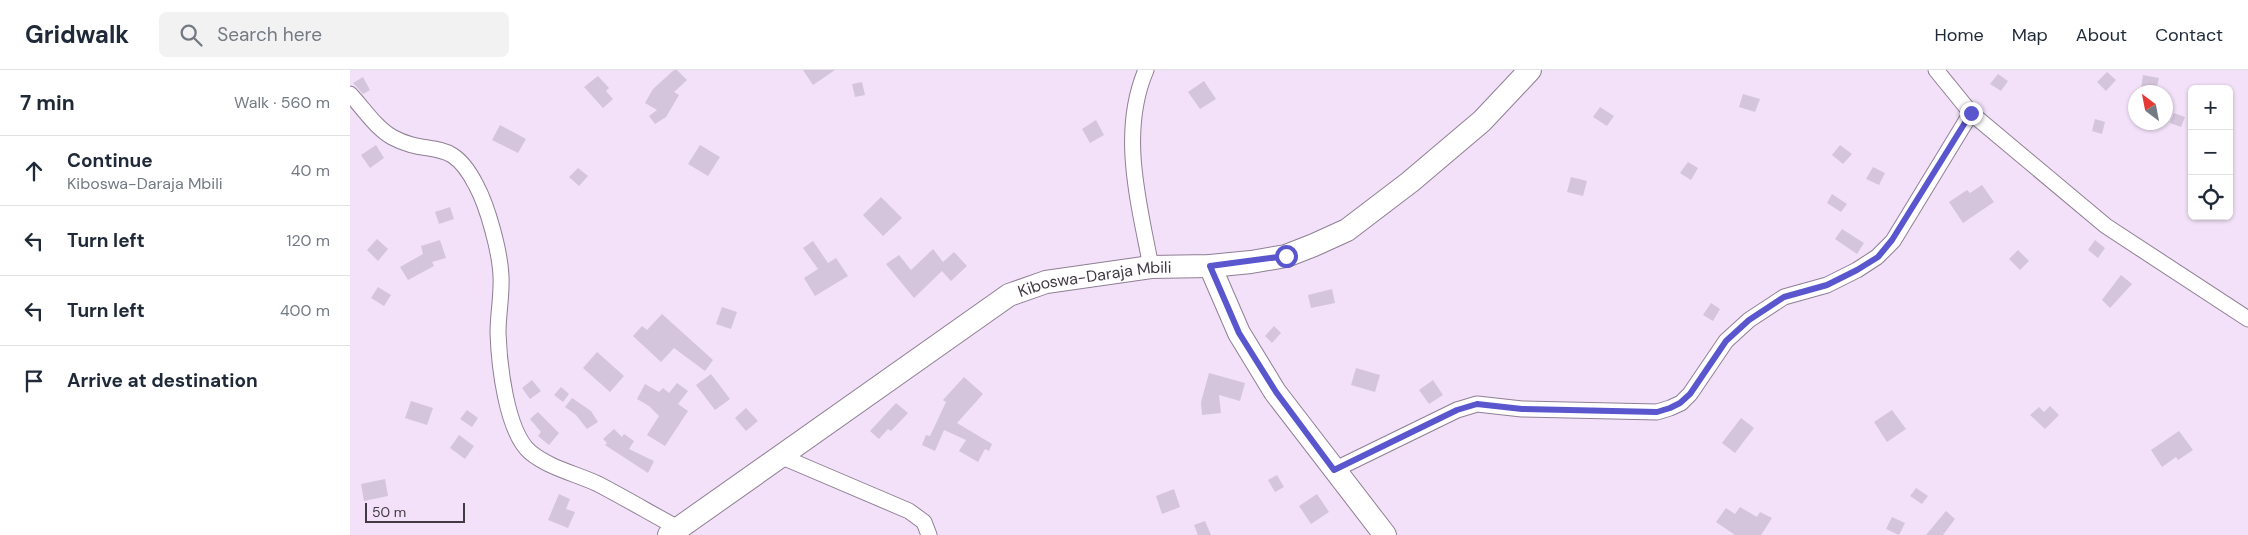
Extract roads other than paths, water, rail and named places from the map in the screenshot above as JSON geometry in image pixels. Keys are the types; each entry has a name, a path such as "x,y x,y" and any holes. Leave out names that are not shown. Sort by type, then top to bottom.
{"main road":[{"name":"Kiboswa-Daraja Mbili","path":"673,532 1009,295 1046,282 1151,267 1210,266 1286,256 1347,230 1410,182 1482,121 1530,70"},
{"path":"1210,266 1239,333 1276,392 1385,535"}],"street":[{"path":"1146,70 1136,96 1133,125 1135,183 1151,267"},
{"path":"1936,70 1971,113 2106,226 2248,319"},
{"path":"350,94 391,137 408,144 431,147 450,153 464,166 477,187 496,244 501,277 498,334 505,388 512,420 529,451 540,459 598,484 673,532"},
{"path":"1334,470 1457,410 1477,404 1522,409 1657,412 1680,403 1690,394 1726,341 1749,320 1784,297 1827,285 1878,257 1892,240 1971,113"},
{"path":"780,456 909,510 924,522 929,535"}]}
